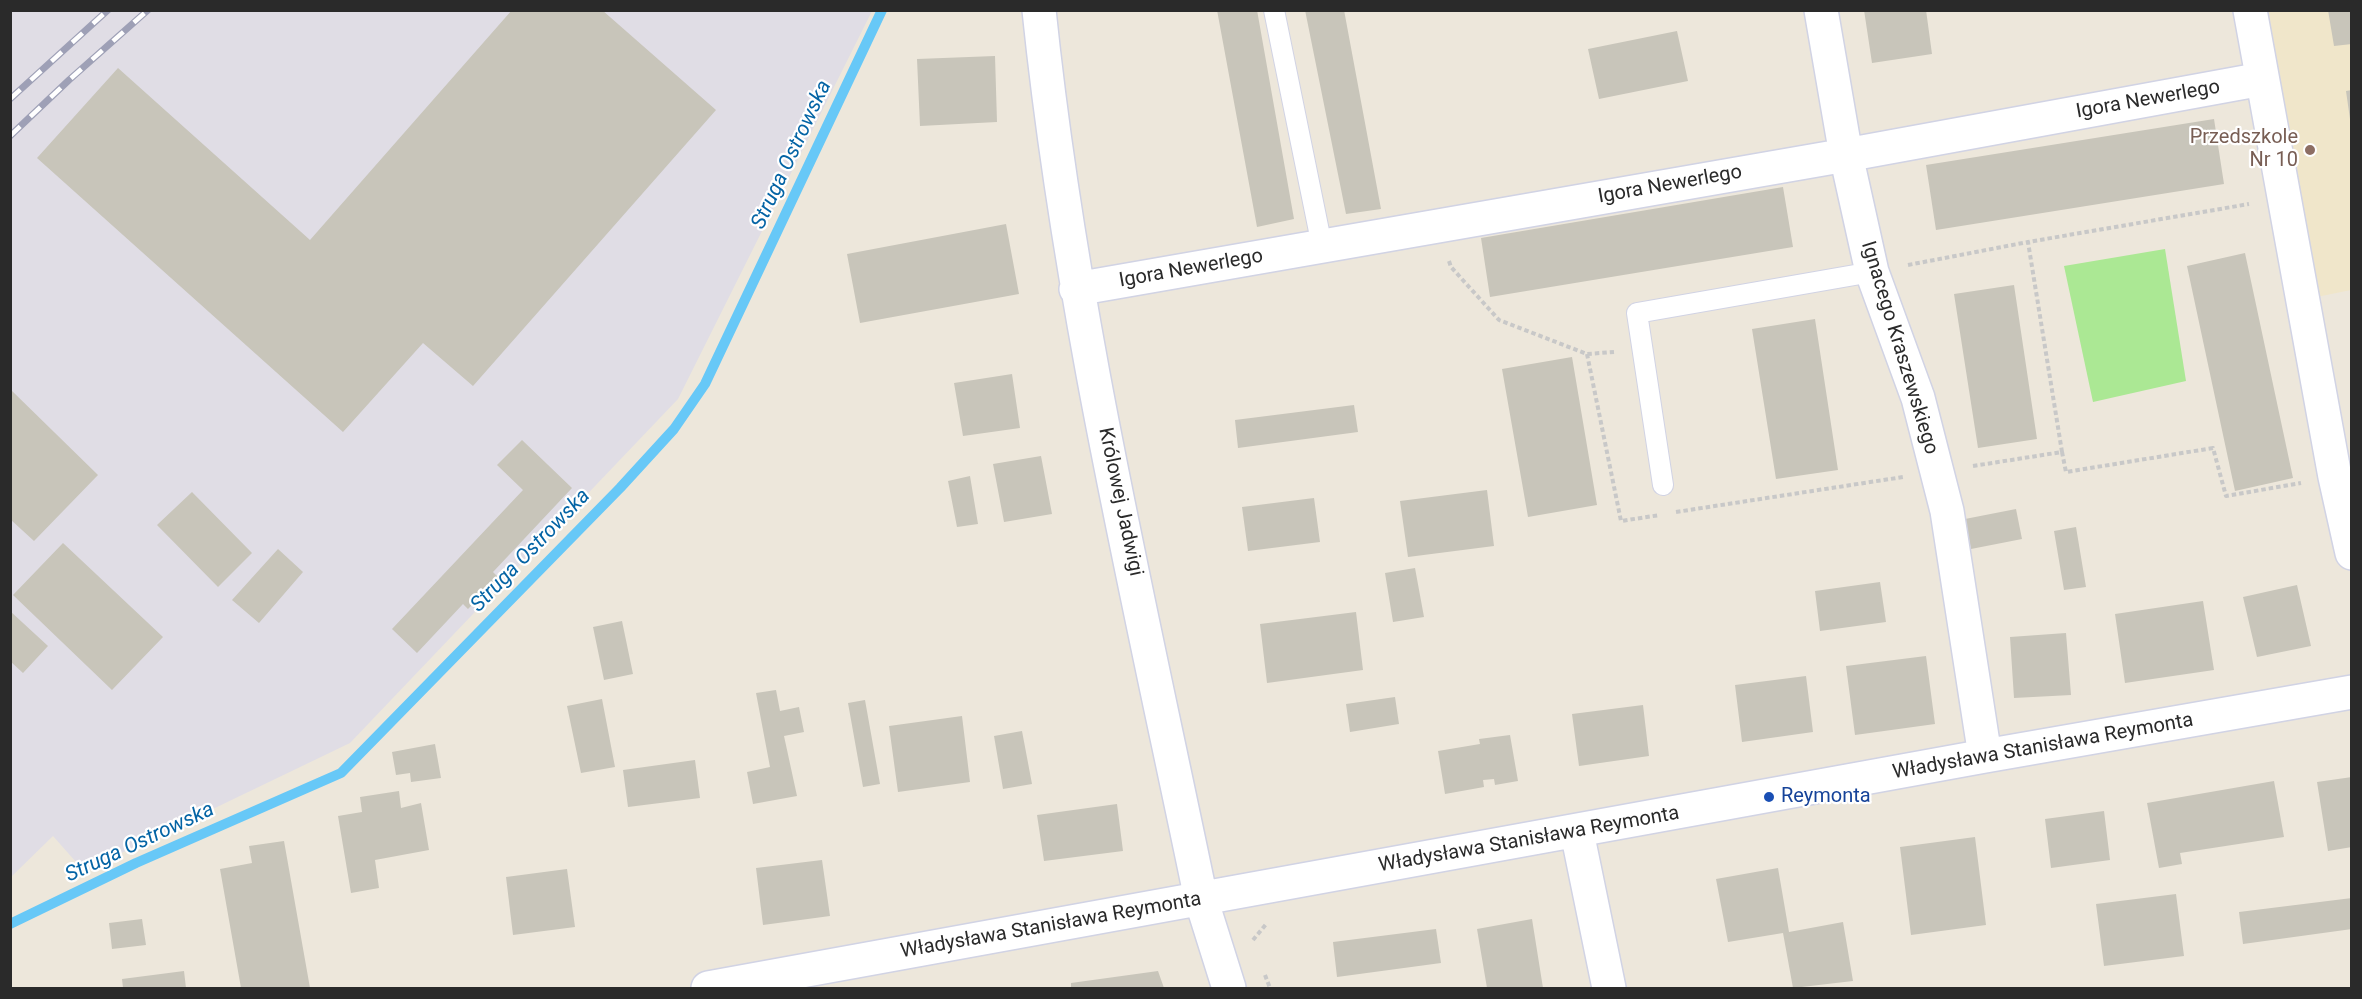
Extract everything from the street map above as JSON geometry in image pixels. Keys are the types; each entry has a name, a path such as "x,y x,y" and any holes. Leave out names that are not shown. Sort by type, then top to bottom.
{"street":[{"name":"Królowej Jadwigi","path":"1040,10 1051,121 1076,289 1201,899 1229,988"},
{"name":"Ignacego Kraszewskiego","path":"1821,10 1846,155 1872,272 1918,398 1947,511 1985,756"},
{"path":"2250,10 2352,553"},
{"name":"Igora Newerlego","path":"1076,289 1846,155 2262,79"},
{"name":"Władysława Stanisława Reymonta","path":"708,988 1577,832 1985,756 2352,692"},
{"path":"1577,832 1608,988"}],"lane":[{"path":"1274,10 1322,246"},
{"path":"1663,485 1637,313 1872,272"}],"path":[{"path":"1872,272 2028,242 2284,198"},
{"path":"1441,225 1451,267 1499,320 1587,354 1643,348"},
{"path":"2028,242 2062,452"}],"shaded area":[{"path":"11,11 872,11 678,399 350,743 84,871 53,836 11,877"},
{"name":"Przedszkole Nr 10","path":"2241,11 2351,11 2351,290 2297,301"}],"green space":[{"path":"2165,249 2186,381 2093,402 2064,266"}],"building":[{"path":"512,10 602,10 716,110 473,386 423,343 343,432 37,158 118,68 310,240"},
{"path":"1217,10 1257,10 1294,219 1257,227"},
{"path":"1305,10 1344,10 1381,209 1346,214"},
{"path":"1864,10 1926,10 1932,54 1872,63"},
{"path":"2328,10 2352,10 2352,44 2334,46"},
{"path":"1677,31 1688,81 1599,99 1588,49"},
{"path":"995,56 997,122 920,126 917,59"},
{"path":"2352,90 2352,119 2350,119 2346,91"},
{"path":"2214,119 2224,184 1936,230 1926,165"},
{"path":"1783,187 1793,247 1490,297 1481,238"},
{"path":"1006,224 1019,294 860,323 847,254"},
{"path":"2245,253 2293,478 2235,491 2187,266"},
{"path":"2014,285 2037,439 1978,448 1954,294"},
{"path":"1815,319 1838,470 1776,479 1752,329"},
{"path":"1572,357 1597,505 1528,517 1502,369"},
{"path":"1012,374 1020,428 963,436 954,383"},
{"path":"10,389 98,475 34,541 10,519"},
{"path":"1354,405 1358,432 1238,448 1235,420"},
{"path":"522,440 572,488 493,572 499,578 468,609 463,604 417,653 392,629 523,490 497,465"},
{"path":"1041,456 1052,514 1004,522 993,464"},
{"path":"970,476 978,524 957,527 948,481"},
{"path":"1487,490 1494,546 1408,557 1400,501"},
{"path":"192,492 252,553 218,587 157,525"},
{"path":"1314,498 1320,542 1248,551 1242,507"},
{"path":"2016,509 2022,539 1971,549 1965,519"},
{"path":"2076,527 2086,587 2064,590 2054,531"},
{"path":"63,543 163,637 112,690 13,595"},
{"path":"278,549 303,572 259,623 232,600"},
{"path":"1415,568 1424,617 1393,622 1385,573"},
{"path":"1880,582 1886,622 1820,631 1815,591"},
{"path":"2297,585 2311,646 2257,657 2243,597"},
{"path":"2203,601 2214,670 2125,683 2115,614"},
{"path":"10,611 48,646 23,673 10,661"},
{"path":"1356,612 1363,670 1267,683 1260,624"},
{"path":"622,621 633,674 604,680 593,627"},
{"path":"2066,633 2071,695 2014,698 2010,637"},
{"path":"1926,656 1935,724 1855,735 1846,666"},
{"path":"1806,676 1813,732 1742,742 1735,685"},
{"path":"776,690 780,711 799,707 804,732 784,736 797,796 753,804 747,772 770,767 756,693"},
{"path":"1395,697 1399,724 1350,732 1346,704"},
{"path":"602,699 615,767 581,773 567,706"},
{"path":"865,700 880,784 863,787 848,703"},
{"path":"1643,705 1649,756 1579,766 1572,714"},
{"path":"962,716 970,782 898,792 889,726"},
{"path":"1022,731 1032,784 1003,789 994,736"},
{"path":"1510,735 1518,781 1495,785 1494,779 1483,780 1484,787 1445,794 1438,751 1480,744 1479,739"},
{"path":"435,744 441,778 411,782 410,773 396,775 392,752"},
{"path":"695,760 700,798 628,807 623,770"},
{"path":"2352,777 2352,847 2328,851 2317,782"},
{"path":"2274,781 2284,837 2180,853 2182,864 2159,868 2147,803"},
{"path":"399,791 401,808 421,803 429,850 375,860 379,888 351,893 338,816 362,812 360,797"},
{"path":"1117,804 1123,851 1044,861 1037,815"},
{"path":"2104,811 2110,860 2051,868 2045,819"},
{"path":"1975,837 1986,925 1911,935 1900,847"},
{"path":"284,841 310,988 241,988 220,869 252,863 249,846"},
{"path":"822,860 830,916 763,925 756,868"},
{"path":"1778,868 1789,932 1843,922 1853,981 1793,988 1783,933 1728,942 1716,879"},
{"path":"567,869 575,927 513,935 506,877"},
{"path":"2176,894 2184,956 2104,966 2096,904"},
{"path":"2352,898 2352,929 2243,944 2239,912"},
{"path":"142,919 146,945 112,949 109,923"},
{"path":"1532,919 1543,988 1487,988 1477,929"},
{"path":"1436,929 1441,963 1337,977 1333,942"},
{"path":"184,971 186,988 123,988 122,979"},
{"path":"1158,971 1164,988 1071,988 1071,983"}],"waterway":[{"name":"Struga Ostrowska","path":"10,924 136,863 341,773 620,488 674,429 705,384 882,10"}],"railway":[{"path":"10,99 108,10"},
{"path":"10,136 148,10"}],"place":[{"name":"Przedszkole Nr 10","path":"2310,150"},
{"name":"Reymonta","path":"1769,797"}]}
